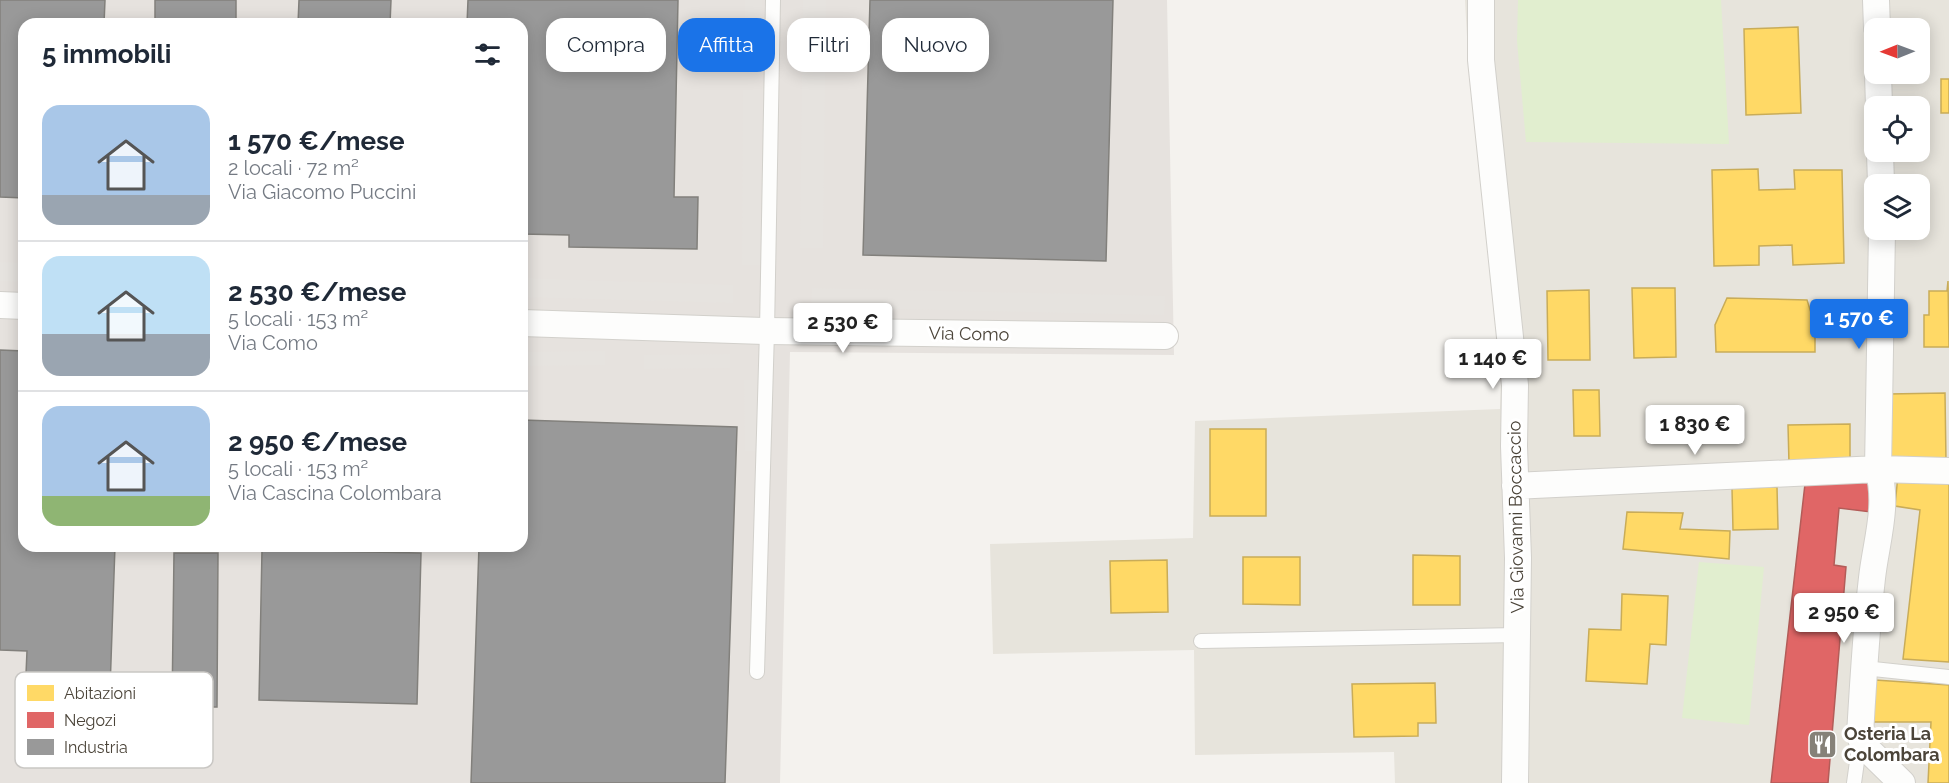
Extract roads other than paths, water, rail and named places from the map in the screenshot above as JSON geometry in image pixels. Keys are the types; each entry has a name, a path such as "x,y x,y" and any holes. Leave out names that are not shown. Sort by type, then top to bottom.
{"street":[{"name":"Via Giovanni Boccaccio","path":"1481,0 1481,60 1515,385 1518,558 1515,783"},
{"path":"1876,0 1876,18"},
{"path":"1882,240 1878,469 1882,481 1883,497 1872,576 1860,735 1863,745 1902,783"},
{"path":"0,305 18,306"},
{"name":"Via Como","path":"528,322 767,331 1165,336"},
{"path":"1515,486 1878,469 1949,471"}],"lane":[{"path":"757,672 767,331 773,0"},
{"path":"1201,641 1517,635"},
{"path":"1864,668 1949,677"},
{"path":"1854,783 1860,735"}],"place":[{"name":"Osteria La Colombara","path":"1823,744"}]}
